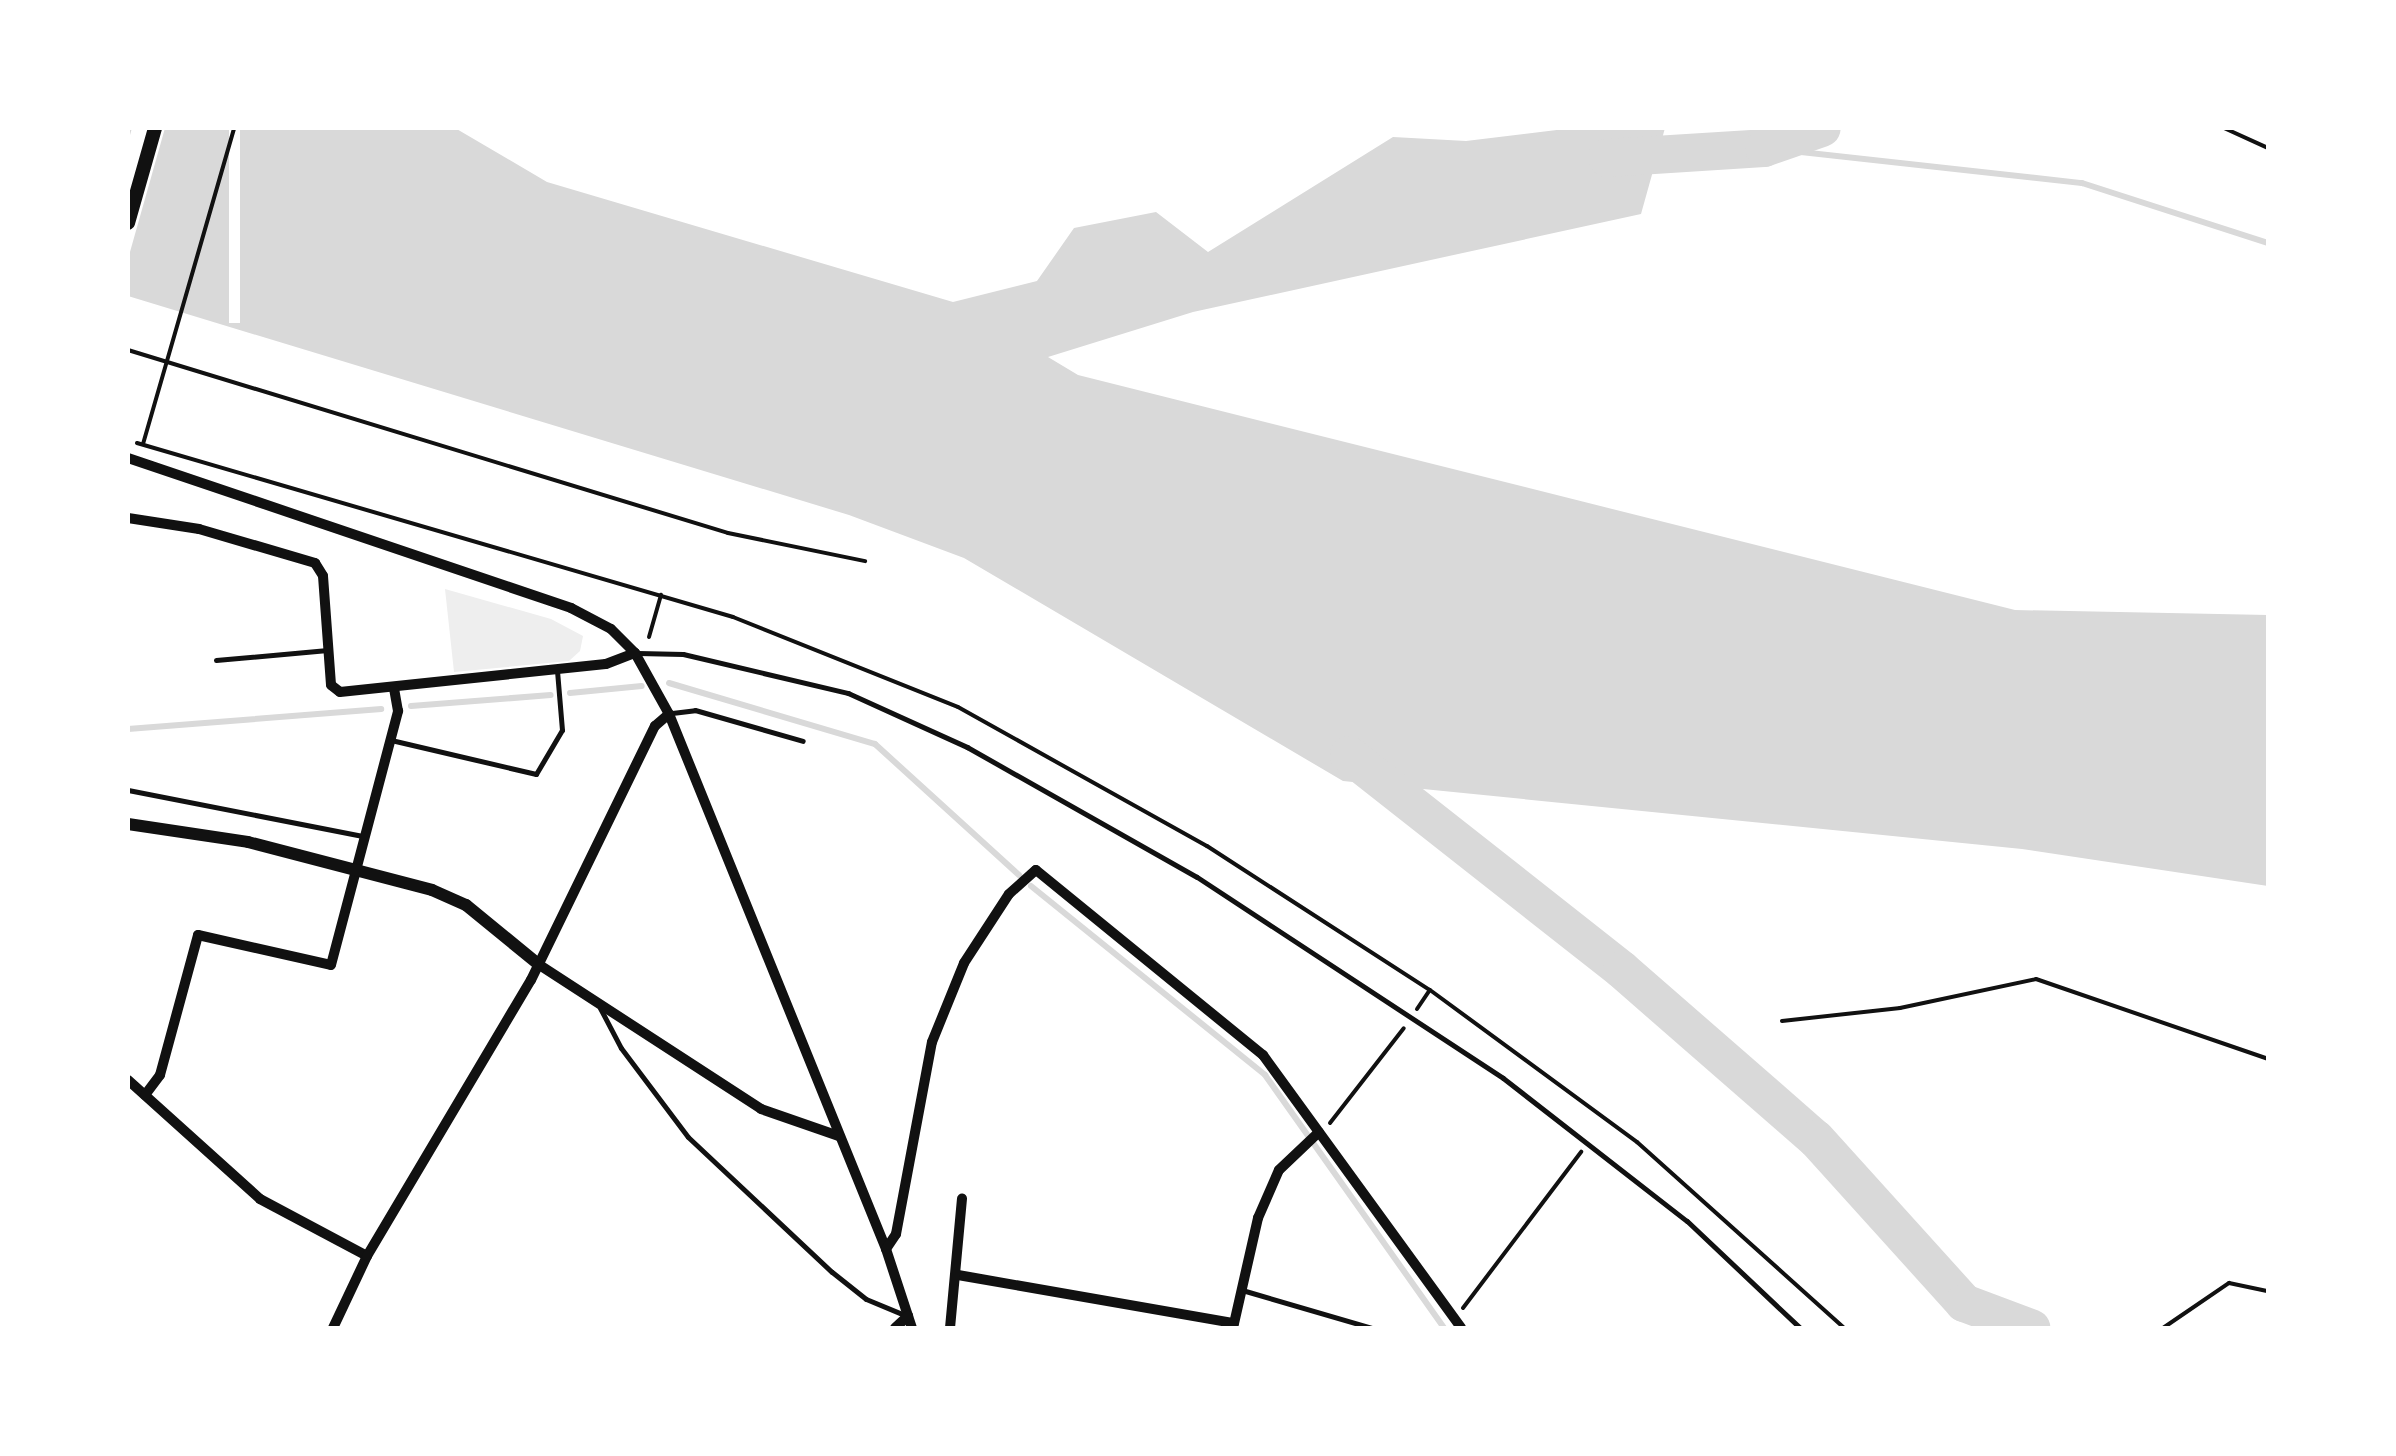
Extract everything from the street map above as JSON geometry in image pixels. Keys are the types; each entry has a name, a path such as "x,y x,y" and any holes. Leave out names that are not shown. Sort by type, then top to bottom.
{"main road":[{"path":"128,223 155,128"}],"street":[{"path":"128,458 571,608 611,629 635,654 669,714 886,1249 910,1322 895,1328"},
{"path":"128,518 199,529 314,563 323,576 335,690 394,688 557,670 635,654"},
{"path":"146,1095 160,1075 198,935 331,965 398,711 394,688"},
{"path":"333,1328 366,1256 538,964 655,726 669,714"},
{"path":"128,824 248,842 466,905 600,1008 761,1110 839,1136"},
{"path":"886,1249 896,1234 932,1042 964,964 1010,894 1036,870 1264,1055 1311,1137 1461,1328"},
{"path":"128,1080 260,1199 366,1256"},
{"path":"958,1275 1234,1326 1258,1218 1278,1170 1311,1137"},
{"path":"950,1328 958,1275 962,1199"}],"lane":[{"path":"635,654 653,649 684,654 848,692 1090,814 1504,1078 1686,1221 1800,1328"},
{"path":"216,660 329,650"},
{"path":"390,740 536,774 562,730 557,670"},
{"path":"669,714 695,710 803,741"},
{"path":"128,790 363,836"},
{"path":"600,1008 621,1048 688,1137 832,1272 866,1299 910,1322"},
{"path":"1242,1290 1372,1328"}],"path":[{"path":"144,442 234,128"},
{"path":"2224,128 2268,148"},
{"path":"128,350 728,533 865,562"},
{"path":"128,441 144,442 661,595 649,637"},
{"path":"392,526 394,518"},
{"path":"1782,1021 1900,1008 1996,982 2036,979 2268,1059"},
{"path":"1417,1009 1430,990"},
{"path":"1311,1137 1398,1036"},
{"path":"1600,1131 1607,1123"},
{"path":"1461,1311 1581,1152"},
{"path":"2164,1328 2235,1282 2268,1291"}],"shaded area":[{"path":"128,128 455,128 547,182 953,302 1037,281 1074,228 1156,212 1208,252 1393,137 1466,141 1573,128 1665,128 1641,214 1193,312 1048,357 1078,375 2015,610 2268,615 2268,886 2022,849 1343,781 964,558 849,515 128,296"},
{"path":"445,589 551,619 583,636 580,651 569,661 454,672"}],"pier":[{"path":"132,128 165,128 128,259 128,142"},
{"path":"229,128 240,128 240,323 229,323"}],"waterway":[{"path":"1607,158 1764,148 1822,128"},
{"path":"1764,148 2082,183 2268,243"},
{"path":"669,683 875,744 1019,875"},
{"path":"570,693 642,686"},
{"path":"411,706 551,695"},
{"path":"128,729 381,709"},
{"path":"1349,755 1622,970 1816,1139 1964,1303 2031,1328"},
{"path":"1031,886 1265,1075 1444,1328"}]}
